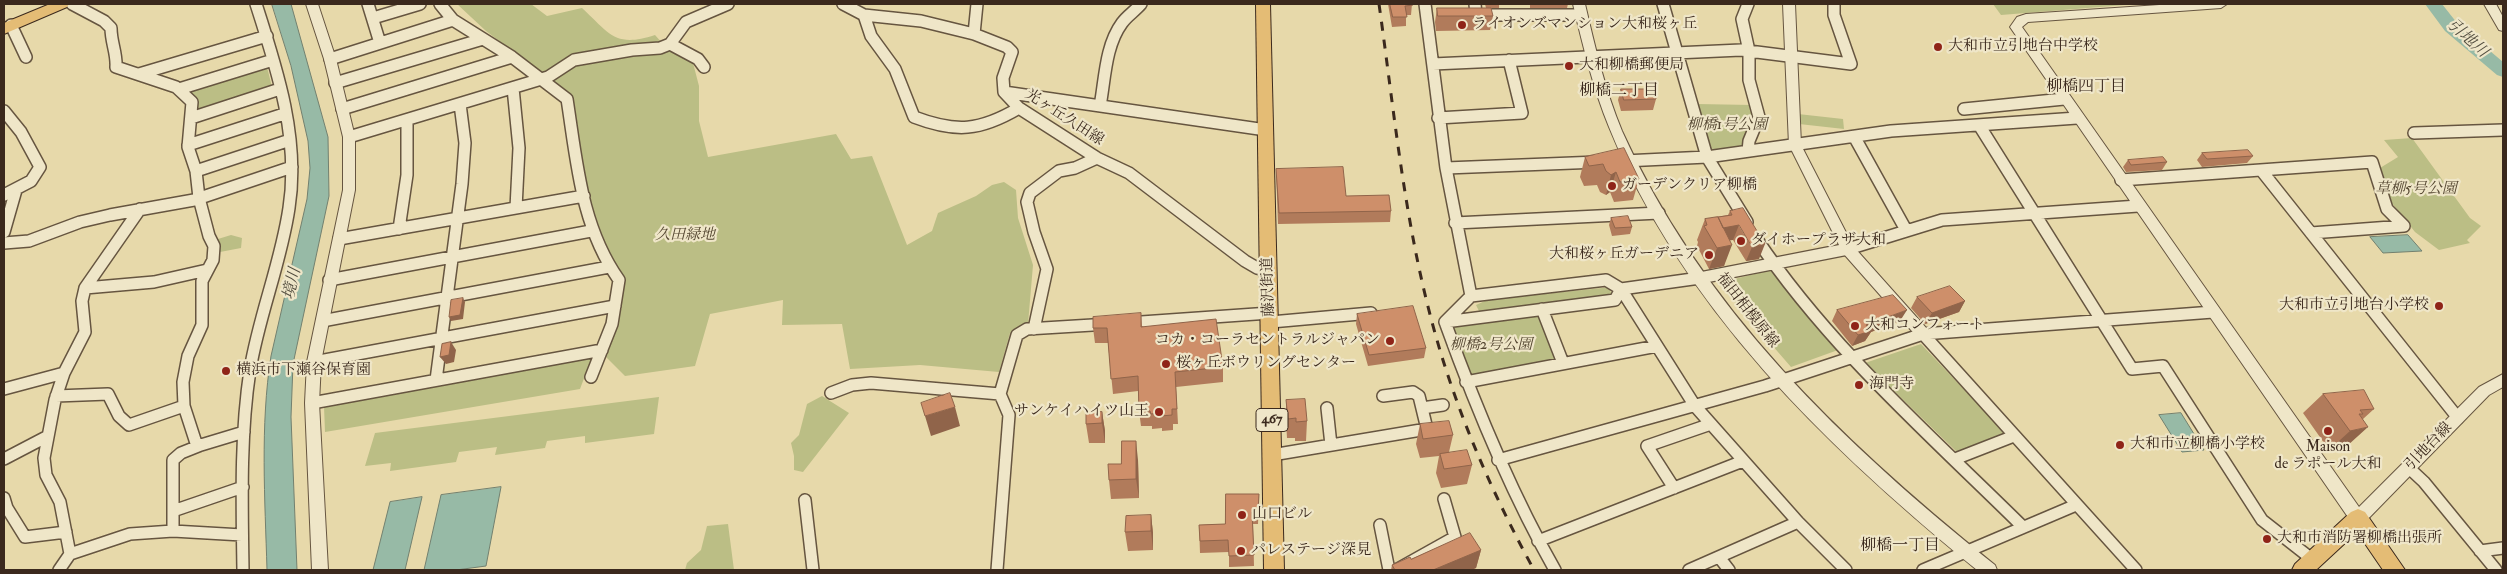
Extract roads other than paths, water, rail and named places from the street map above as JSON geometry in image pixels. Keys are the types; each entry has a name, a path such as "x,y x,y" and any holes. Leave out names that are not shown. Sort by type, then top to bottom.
{"main road":[{"path":"6,25 45,4"},
{"path":"6,25 62,4"},
{"name":"藤沢街道","path":"1263,4 1274,570"},
{"path":"2307,565 2358,518 2395,570"}],"street":[{"path":"72,4 104,21 110,28 111,44 117,54 116,67 179,89 192,102 188,145 196,171 199,198 209,236 214,246 213,260 202,281 202,325 188,356 184,382 184,406 196,443 201,445"},
{"path":"243,570 244,432 250,369 288,208 292,167 290,140 280,90 267,36 256,4"},
{"path":"312,4 330,58 349,137 349,190 329,280 314,362 312,403 320,570"},
{"path":"368,4 380,43"},
{"path":"373,18 420,4"},
{"path":"440,4 453,20 512,57 567,99 591,231 609,267 620,280 612,324 590,377"},
{"path":"349,137 542,79 574,60 632,50 660,48 670,44 686,22 728,4"},
{"name":"光ヶ丘久田線","path":"843,4 864,15 921,21 974,34 1007,47 1012,52 1003,78 1004,92 1019,108 1097,158 1129,173 1174,205 1245,261 1258,268 1268,270"},
{"path":"974,34 977,4"},
{"path":"1100,106 1115,35 1121,23 1134,14 1141,4"},
{"path":"1475,4 1471,15 1526,15 1580,9"},
{"path":"1524,4 1526,15"},
{"path":"1663,4 1707,157 1773,264 1852,357 2023,527"},
{"path":"1748,4 1742,19 1749,51 1749,80 1759,117 1749,141 1748,151"},
{"path":"1789,4 1794,145 1848,249 2136,570"},
{"path":"1433,64 1749,51 1791,58 1851,64 1834,15 1834,4"},
{"path":"2221,4 2021,20 2016,27 2138,206 2358,518"},
{"path":"2490,4 2503,27"},
{"name":"福田相模原線","path":"1580,9 1619,162 1659,213 1700,278 1783,380 1884,481 1965,552 1989,570"},
{"path":"1429,11 1438,118 1455,223 1471,296"},
{"path":"864,15 871,36 895,69 906,92 914,117 934,125 981,128 998,122 1019,108"},
{"path":"330,58 453,20"},
{"path":"6,25 26,57"},
{"path":"139,74 267,36"},
{"path":"336,83 483,39"},
{"path":"670,44 698,59 704,67"},
{"path":"342,109 512,57"},
{"path":"179,89 273,60"},
{"path":"1438,118 1522,113 1509,60"},
{"path":"514,88 519,140 516,208"},
{"path":"190,118 280,90"},
{"path":"1004,92 1266,130"},
{"path":"1964,109 2064,99"},
{"path":"436,380 458,218 465,143 460,104"},
{"path":"4,111 21,132 40,167 38,176 4,195"},
{"path":"188,145 284,114"},
{"path":"1446,168 1707,157 1855,138 1891,131 2077,118"},
{"path":"399,229 406,195 409,158 407,120"},
{"path":"1979,125 2132,369 2163,366 2262,520 2307,565"},
{"path":"2414,134 2503,130"},
{"path":"1855,138 1906,230"},
{"path":"196,171 290,140"},
{"path":"1034,329 1047,269 1034,232 1027,202 1030,193 1059,171 1075,168 1097,158"},
{"path":"2121,180 2372,162 2387,209 2404,226 2312,233"},
{"path":"4,242 29,241 80,222 199,198 292,167"},
{"path":"2261,170 2458,418"},
{"path":"4,232 16,190"},
{"path":"339,239 584,196"},
{"path":"1620,289 1700,278 1848,249 1942,220 2138,206"},
{"path":"70,554 60,502 46,475 44,458 56,396 64,373 85,332 86,326 80,299 85,288 140,209"},
{"path":"1455,223 1659,213"},
{"path":"329,280 591,231"},
{"path":"322,321 609,267"},
{"path":"85,288 154,282 207,270"},
{"path":"1445,322 1471,296 1606,280 1620,289 1695,406 1798,522 1846,570"},
{"path":"1445,322 1615,300 1620,289"},
{"path":"314,362 615,306"},
{"path":"1542,309 1563,363"},
{"path":"998,570 1009,415 1000,394 1017,335 1027,329 1387,312"},
{"path":"1498,460 1783,380 1923,334 2213,312"},
{"path":"1445,322 1466,382 1498,460 1538,541 1555,570"},
{"path":"1466,382 1656,346"},
{"path":"312,403 602,350"},
{"path":"4,389 64,373"},
{"name":"引地台線","path":"2358,518 2410,468 2484,391 2503,380"},
{"path":"831,393 852,385 871,383 1000,394"},
{"path":"1272,455 1427,429 1420,396 1413,392 1383,396"},
{"path":"56,396 108,394 118,416 129,425 184,406"},
{"path":"1422,408 1443,405"},
{"path":"1327,408 1331,445"},
{"path":"1674,488 1647,446 1711,424"},
{"path":"173,531 173,460 181,453 201,445 244,432"},
{"path":"4,459 48,436"},
{"path":"1955,460 2014,436"},
{"path":"1538,541 1743,461"},
{"path":"2410,468 2424,482 2496,570"},
{"path":"173,511 243,487"},
{"path":"4,498 7,508 25,536 66,532"},
{"path":"1396,570 1455,537 1444,498"},
{"path":"805,500 813,570"},
{"path":"1924,570 2076,505"},
{"path":"1689,570 1798,522"},
{"path":"1380,525 1389,570"},
{"path":"59,570 70,554 130,534 173,531 242,535"},
{"path":"2480,551 2503,548"},
{"path":"1719,557 1729,570"}],"water":[{"name":"境川","path":"272,4 291,4 328,137 329,196 293,364 291,417 297,570 267,570 264,436 271,356 307,199 310,168 308,141 291,66"},
{"path":"2408,235 2422,251 2383,253 2370,237"},
{"path":"2181,413 2204,450 2182,452 2159,415"},
{"path":"501,487 486,566 456,570 424,570 441,495"},
{"path":"422,497 405,570 373,570 390,502"}],"waterway":[{"name":"引地川","path":"2433,4 2451,27 2503,71"}],"railway":[{"path":"1379,4 1407,204 1422,283 1432,322 1463,418 1503,510 1534,570"}],"place":[{"name":"ライオンズマンション大和桜ヶ丘","path":"1462,25"},
{"name":"大和市立引地台中学校","path":"1938,47"},
{"name":"大和柳橋郵便局","path":"1569,66"},
{"name":"ガーデンクリア柳橋","path":"1612,186"},
{"name":"ダイホープラザ大和","path":"1741,241"},
{"name":"大和桜ヶ丘ガーデニア","path":"1709,255"},
{"name":"大和市立引地台小学校","path":"2439,306"},
{"name":"大和コンフォート","path":"1855,326"},
{"name":"コカ・コーラセントラルジャパン","path":"1390,341"},
{"name":"桜ヶ丘ボウリングセンター","path":"1166,364"},
{"name":"横浜市下瀬谷保育園","path":"226,371"},
{"name":"海門寺","path":"1859,385"},
{"name":"サンケイハイツ山王","path":"1159,412"},
{"name":"Maison de ラポール大和","path":"2328,431"},
{"name":"大和市立柳橋小学校","path":"2120,445"},
{"name":"山口ビル","path":"1242,515"},
{"name":"大和市消防署柳橋出張所","path":"2267,539"},
{"name":"パレステージ深見","path":"1241,551"}],"district":[{"name":"柳橋四丁目","path":"2086,88"},
{"name":"柳橋二丁目","path":"1619,92"},
{"name":"柳橋一丁目","path":"1900,547"}],"park label":[{"name":"柳橋1号公園","path":"1727,126"},
{"name":"草柳5号公園","path":"2416,190"},
{"name":"久田緑地","path":"685,236"},
{"name":"柳橋2号公園","path":"1491,346"}]}
